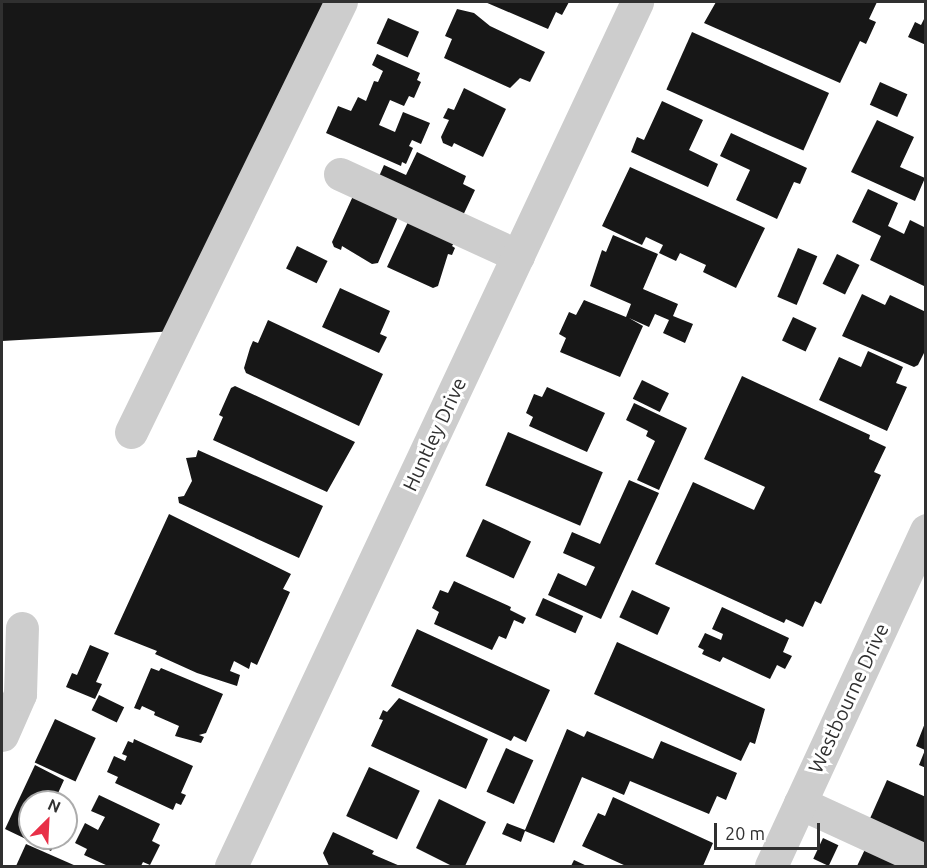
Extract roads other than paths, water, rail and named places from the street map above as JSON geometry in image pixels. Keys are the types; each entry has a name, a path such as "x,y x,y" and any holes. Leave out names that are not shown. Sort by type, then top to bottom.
{"street":[{"path":"131,432 341,2"},
{"name":"Huntley Drive","path":"231,867 637,2"},
{"path":"340,174 518,256"},
{"name":"Westbourne Drive","path":"771,867 926,530"},
{"path":"2,669 12,636"},
{"path":"2,735 20,694 12,636"},
{"path":"800,802 926,861"}]}
